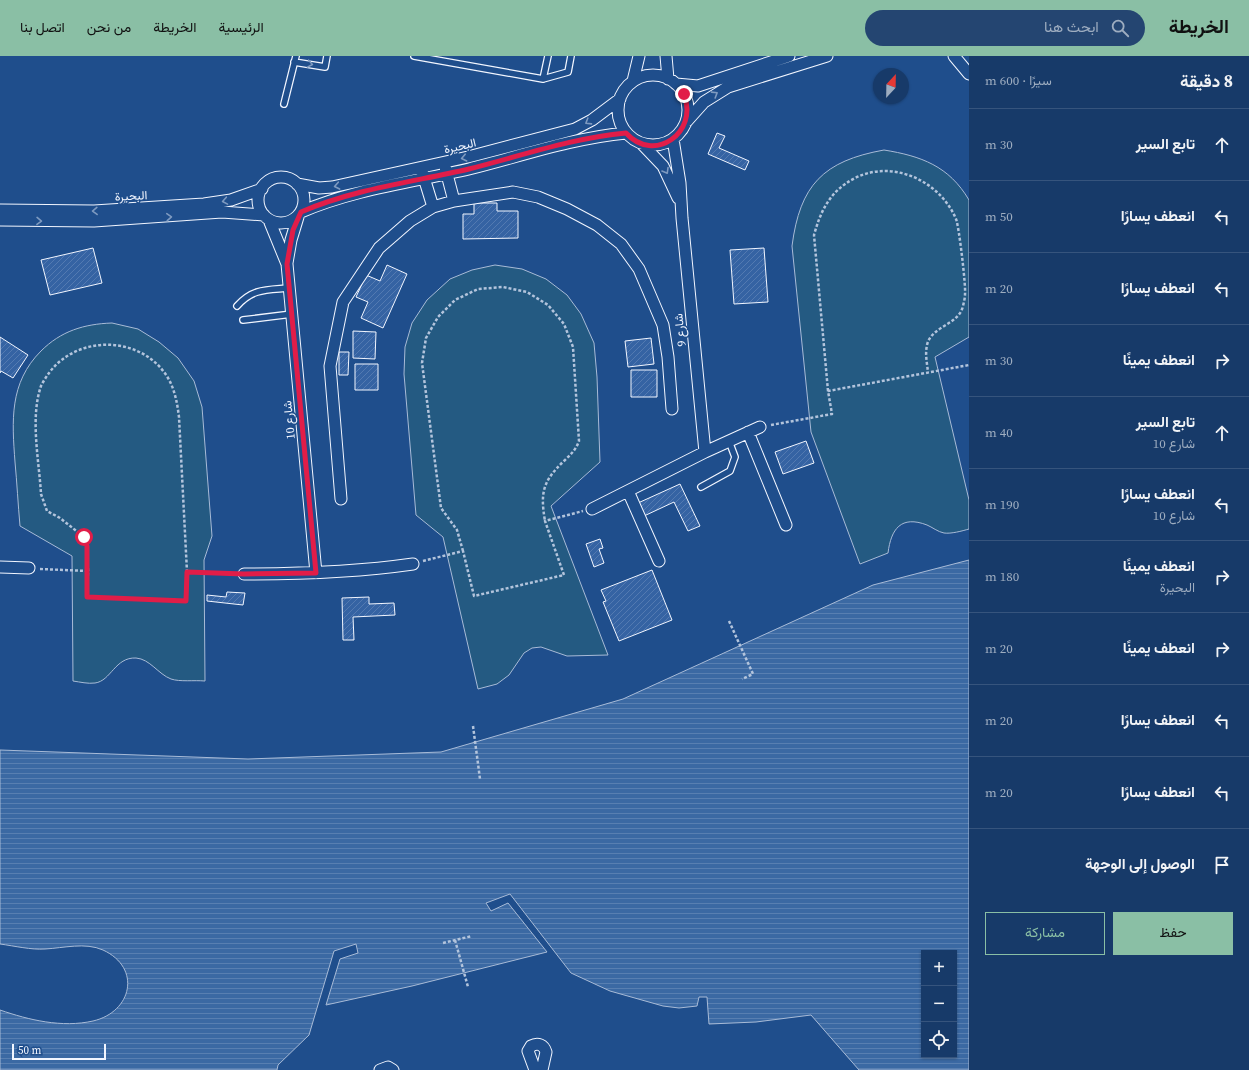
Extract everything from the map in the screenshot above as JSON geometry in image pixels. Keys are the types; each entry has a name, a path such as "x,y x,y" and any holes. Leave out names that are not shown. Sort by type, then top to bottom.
{"street":[{"path":"633,81 638,56"},
{"path":"666,56 672,81 687,101 687,120"},
{"path":"789,56 753,74 714,95 687,120 681,131 673,139 658,145 642,144 626,133 621,124 618,114 620,99 625,89 633,81 650,75 698,86 753,74 827,56"},
{"path":"954,56 969,74"},
{"name":"البحيرة","path":"446,168 575,129 592,120 620,99"},
{"name":"البحيرة","path":"297,184 319,188 332,187 423,173 578,140 626,133"},
{"name":"شارع 9","path":"673,139 680,183 705,452"},
{"name":"شارع 9","path":"642,144 666,170 681,206"},
{"path":"446,168 454,201"},
{"path":"423,173 433,208"},
{"name":"البحيرة","path":"299,214 335,198 423,173"},
{"path":"280,178 291,180 297,184 304,197 299,214 289,222 282,223 266,217 259,202 262,189 270,181 280,178"},
{"name":"البحيرة","path":"0,210 94,211 204,204 231,200 262,189"},
{"path":"341,498 330,366 343,302 379,248 410,221 433,208 454,201 513,192 538,197 567,209 597,225 621,244 639,269 663,325 668,357 672,409"},
{"name":"البحيرة","path":"0,220 94,221 222,212 266,217"},
{"name":"شارع 10","path":"299,214 291,240 287,264 316,573"},
{"name":"شارع 10","path":"266,217 287,264"},
{"path":"592,509 705,452 760,427"},
{"path":"748,432 786,525"},
{"path":"628,491 659,561"},
{"path":"244,574 316,573 368,570 413,564"},
{"path":"0,567 29,568"},
{"path":"535,1070 528,1051 531,1046 538,1044 542,1046 546,1052 542,1070"},
{"path":"380,1070 388,1067 394,1070"}],"lane":[{"path":"284,104 295,59 325,67 327,56"},
{"path":"414,56 543,79 568,72 571,56"},
{"path":"543,79 548,56"},
{"path":"237,306 246,296 254,292 289,288"},
{"path":"243,320 292,314"},
{"path":"701,487 730,471 735,457 729,441"}],"path":[{"path":"760,427 832,414 828,391 814,235 821,212 835,192 855,178 879,171 903,173 926,182 944,198 956,220 965,293 962,309 958,315 929,339 926,354 928,372"},
{"path":"503,287 527,292 532,295 548,305 564,324 573,347 579,441 576,448 546,481 543,509 545,521 564,575 474,596 457,530 441,508 422,363 426,338 438,316 456,300 478,289 503,287"},
{"path":"99,344 124,346 146,355 164,372 176,393 179,417 187,572 186,601 87,597 88,571 87,546 84,537 60,518 47,511 44,506 41,494 35,408 42,384 56,364 76,351 99,344"},
{"path":"828,391 969,365"},
{"path":"545,521 592,509"},
{"path":"413,564 463,551"},
{"path":"29,568 88,571"},
{"path":"187,572 244,574"},
{"path":"729,621 754,674 742,679"},
{"path":"473,726 480,779"},
{"path":"443,943 472,936"},
{"path":"455,940 468,987"}],"shaded area":[{"path":"884,150 922,159 933,164 961,188 969,200 969,337 935,357 969,500 969,529 953,533 944,533 918,522 904,523 895,531 889,544 888,553 860,564 811,432 792,246 801,207 818,179 830,169 845,161"},
{"path":"495,265 522,269 546,279 567,295 581,314 594,343 597,377 600,462 551,506 608,655 567,656 541,647 532,648 524,653 509,675 497,684 478,689 443,537 416,515 404,374 405,347 412,323 427,300 450,279 472,270"},
{"path":"112,323 138,329 159,342 178,358 194,381 202,407 212,536 204,560 205,681 171,679 166,677 146,661 136,658 123,661 105,678 95,683 73,681 72,556 20,526 13,417 18,389 23,376 41,351 57,338 83,327"},
{"path":"969,560 969,1070 859,1070 811,1015 756,1022 709,1024 707,997 699,997 697,1006 679,1008 663,1006 610,991 571,973 510,894 486,903 491,911 508,903 547,952 412,986 326,1005 340,959 358,953 356,944 334,951 309,1035 278,1065 277,1070 0,1070 0,1010 22,1017 46,1022 69,1024 93,1021 106,1016 116,1009 124,999 127,989 127,978 123,967 115,958 103,950 89,946 40,949 0,944 0,750 248,759 441,752 623,699 873,585"}],"building":[{"path":"717,133 725,136 719,148 749,161 745,170 708,154"},
{"path":"474,203 497,203 497,211 518,211 518,238 463,239 463,214 474,214"},
{"path":"93,248 102,283 50,295 41,260"},
{"path":"764,248 768,302 734,304 730,250"},
{"path":"387,265 407,274 383,328 361,318 368,302 356,297 366,275 380,281"},
{"path":"353,331 376,332 375,359 353,358"},
{"path":"0,337 28,355 13,378 1,371 0,373"},
{"path":"651,338 654,364 628,367 625,341"},
{"path":"339,352 349,352 348,375 339,375"},
{"path":"355,364 378,364 378,390 355,390"},
{"path":"631,370 657,370 657,397 631,397"},
{"path":"806,441 814,463 783,474 775,452"},
{"path":"680,484 700,526 688,531 674,502 644,516 638,503"},
{"path":"600,539 603,548 599,549 604,563 594,567 586,544"},
{"path":"652,570 672,620 619,641 603,602 606,601 601,590"},
{"path":"227,592 245,593 243,605 207,601 207,595 226,597"},
{"path":"369,597 369,604 394,603 395,615 353,617 354,640 343,640 342,598"}],"route":[{"path":"84,537 87,546 87,597 186,601 187,572 244,574 316,573 287,264 293,230 301,212 335,198 471,168 595,136 626,133 642,144 663,144 669,142 678,135 687,120 688,107 684,94"}]}
